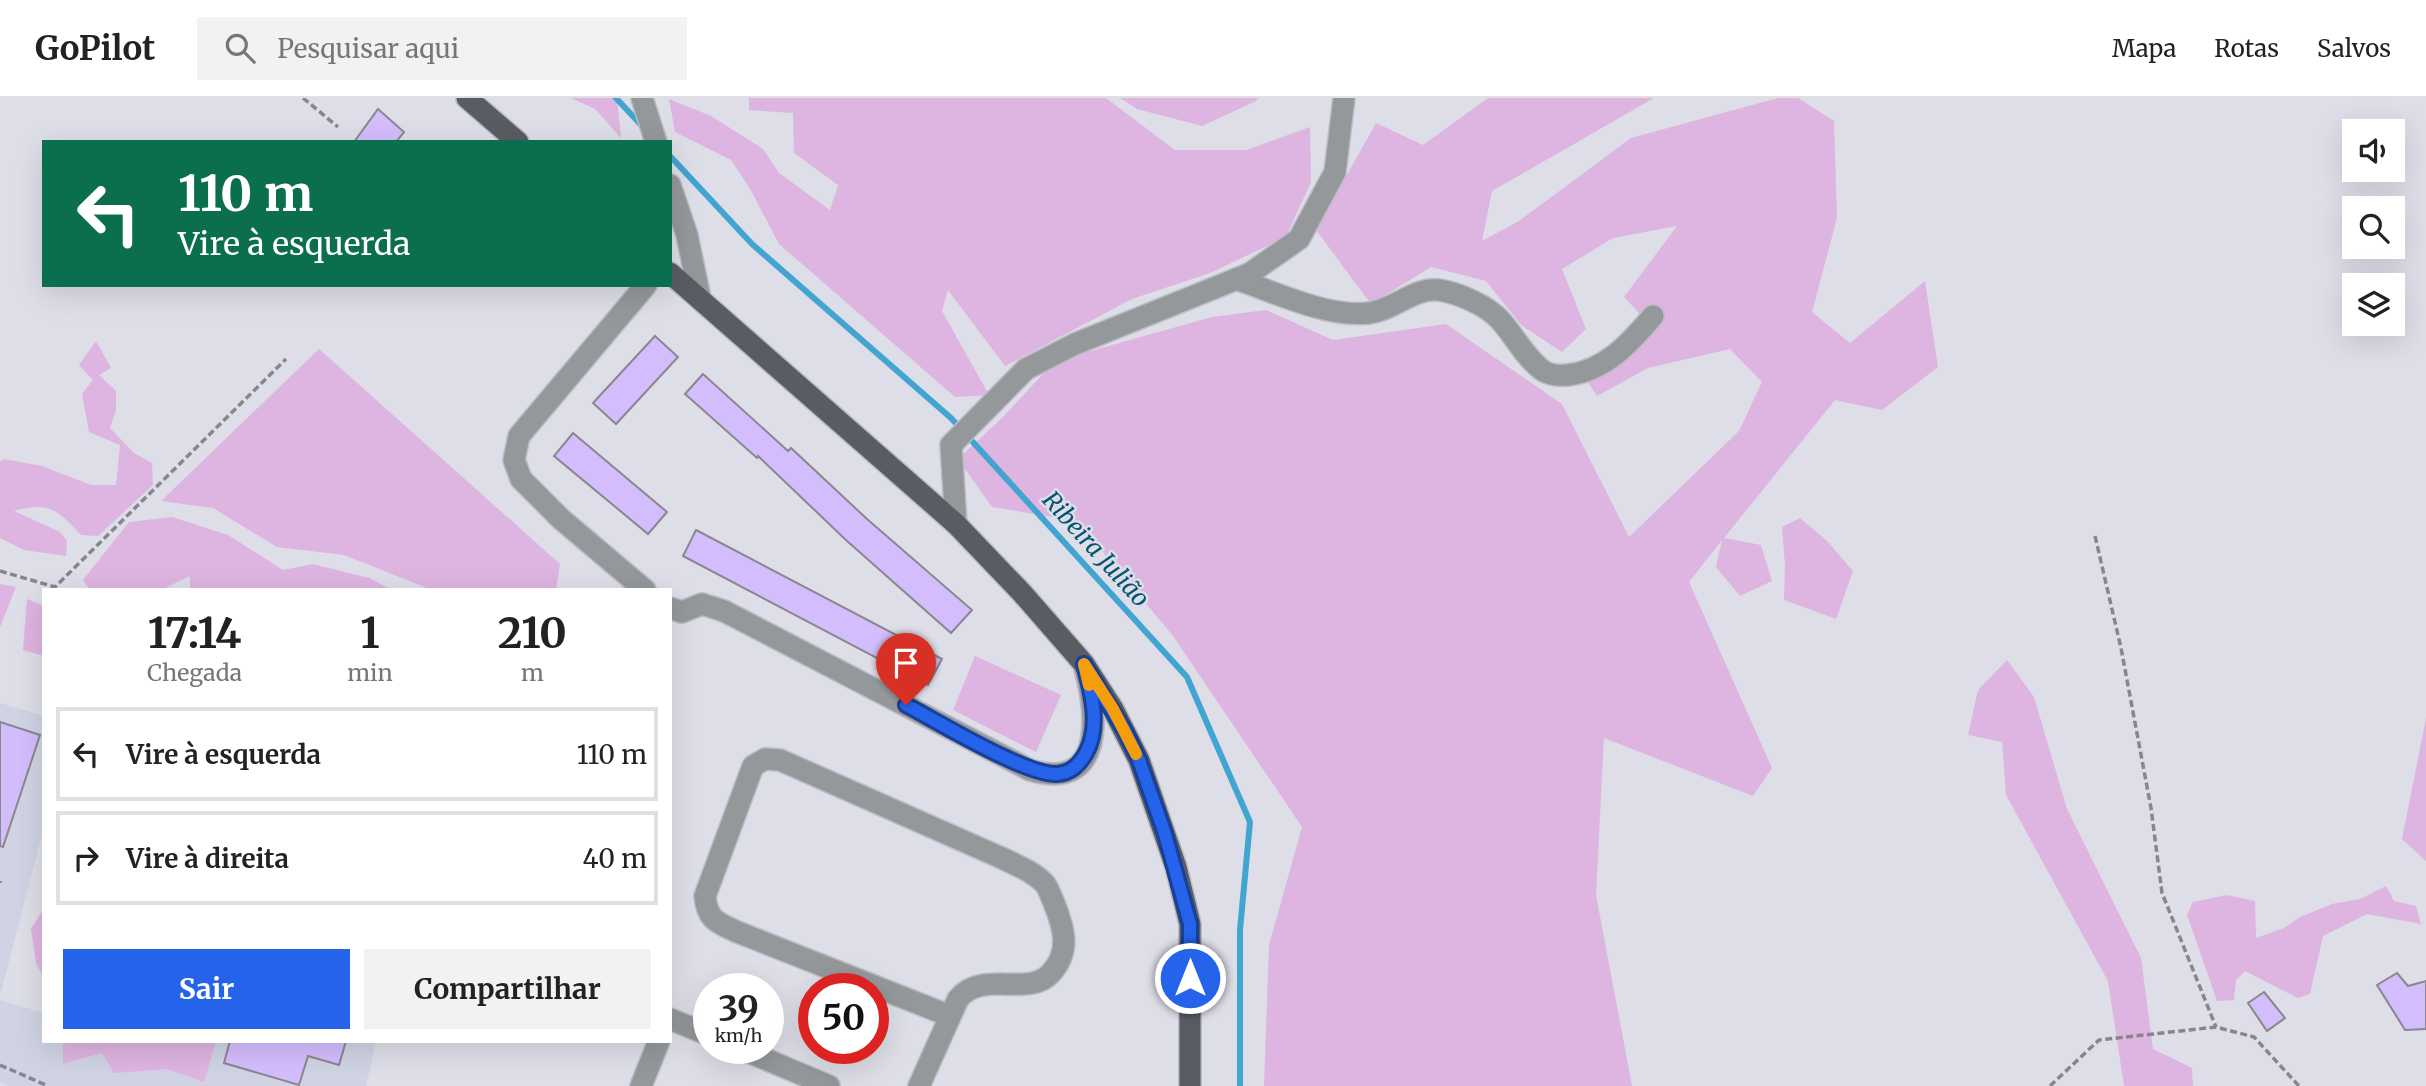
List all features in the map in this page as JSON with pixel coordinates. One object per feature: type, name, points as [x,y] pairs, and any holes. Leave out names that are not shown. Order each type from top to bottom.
[{"type":"main road","points":[[467,98],[516,140]]},
{"type":"main road","points":[[672,275],[956,524],[1022,593],[1084,664],[1113,709],[1139,760],[1168,845],[1190,924],[1190,1086]]},
{"type":"lane","points":[[642,98],[655,140]]},
{"type":"lane","points":[[956,524],[950,463],[951,445],[1026,369],[1075,344],[1248,274],[1299,239],[1335,172],[1344,98]]},
{"type":"lane","points":[[672,191],[687,235],[700,298]]},
{"type":"lane","points":[[1236,279],[1319,308],[1352,314],[1373,313],[1429,289],[1444,291],[1479,305],[1499,318],[1544,372],[1561,376],[1579,374],[1602,365],[1632,341],[1653,316]]},
{"type":"lane","points":[[643,588],[545,503],[521,479],[514,460],[519,436],[644,287]]},
{"type":"lane","points":[[672,609],[684,612],[702,604],[724,611],[1030,770],[1046,774],[1073,770],[1094,736],[1092,694],[1084,664]]},
{"type":"lane","points":[[919,1086],[958,999],[965,990],[982,984],[1033,983],[1050,976],[1063,957],[1065,940],[1046,885],[1029,872],[1004,859],[780,760],[765,759],[752,766],[705,896],[706,910],[717,923],[735,931],[950,1016]]},
{"type":"lane","points":[[672,1020],[693,1028]]},
{"type":"lane","points":[[641,1086],[658,1043]]},
{"type":"lane","points":[[777,1064],[829,1086]]},
{"type":"path","points":[[303,98],[338,127]]},
{"type":"path","points":[[0,571],[55,587],[286,359]]},
{"type":"path","points":[[2095,536],[2121,648],[2151,808],[2162,893],[2216,1027]]},
{"type":"path","points":[[2050,1086],[2099,1041],[2216,1027],[2254,1037],[2299,1086]]},
{"type":"path","points":[[0,1065],[48,1086]]},
{"type":"shaded area","points":[[571,98],[617,98],[621,138],[595,109]]},
{"type":"shaded area","points":[[749,98],[1106,98],[1175,150],[1247,150],[1310,127],[1311,182],[1286,237],[1210,273],[1132,299],[1005,366],[948,290],[942,311],[989,395],[955,397],[779,244],[749,187],[731,160],[675,132],[669,99],[711,116],[763,149],[779,173],[830,210],[838,185],[794,153],[793,113],[749,110]]},
{"type":"shaded area","points":[[1120,98],[1258,98],[1202,126],[1137,109]]},
{"type":"shaded area","points":[[1488,98],[1654,98],[1492,191],[1482,241],[1519,221],[1631,138],[1778,98],[1798,98],[1834,121],[1837,218],[1812,312],[1850,343],[1925,281],[1938,367],[1882,410],[1835,400],[1724,538],[1761,545],[1772,581],[1740,596],[1716,567],[1722,540],[1689,582],[1772,768],[1753,796],[1604,738],[1596,895],[1632,1086],[1264,1086],[1269,945],[1302,827],[1173,636],[1077,521],[992,507],[958,459],[1002,418],[1055,361],[1212,317],[1266,310],[1333,340],[1446,324],[1562,404],[1629,537],[1739,431],[1762,382],[1730,349],[1648,368],[1597,396],[1585,378],[1615,348],[1655,330],[1624,297],[1677,226],[1613,238],[1562,269],[1586,329],[1562,352],[1521,325],[1486,281],[1431,267],[1371,304],[1316,230],[1376,123],[1423,145]]},
{"type":"shaded area","points":[[96,341],[111,368],[99,375],[116,391],[116,410],[110,428],[134,453],[152,463],[153,485],[98,536],[81,535],[66,519],[52,510],[36,507],[14,511],[60,532],[67,541],[66,556],[24,550],[0,538],[0,462],[4,459],[42,466],[91,485],[116,485],[120,445],[89,432],[82,394],[93,380],[79,365]]},
{"type":"shaded area","points":[[319,349],[560,564],[556,588],[427,588],[344,555],[277,547],[213,508],[161,501]]},
{"type":"shaded area","points":[[172,517],[228,535],[283,570],[313,564],[369,578],[388,588],[190,588],[190,576],[165,588],[89,588],[83,580],[129,522]]},
{"type":"shaded area","points":[[1800,518],[1827,541],[1853,571],[1836,619],[1784,600],[1782,527]]},
{"type":"shaded area","points":[[0,584],[16,587],[0,627]]},
{"type":"shaded area","points":[[27,599],[42,605],[42,655],[23,650]]},
{"type":"shaded area","points":[[975,656],[1061,695],[1036,752],[953,710]]},
{"type":"shaded area","points":[[2007,660],[2034,697],[2067,809],[2141,958],[2153,1049],[2192,1068],[2193,1086],[2124,1086],[2108,981],[2006,795],[2002,742],[1968,735],[1978,690]]},
{"type":"shaded area","points":[[0,703],[42,715],[42,835],[0,996]]},
{"type":"shaded area","points":[[2426,718],[2426,861],[2402,839]]},
{"type":"shaded area","points":[[2386,886],[2394,901],[2416,906],[2421,924],[2367,914],[2323,936],[2310,994],[2298,998],[2245,971],[2236,980],[2234,1000],[2217,1001],[2187,915],[2193,902],[2227,895],[2255,901],[2256,938],[2284,928],[2300,917],[2332,904],[2360,899]]},
{"type":"shaded area","points":[[42,911],[42,975],[36,963],[31,929]]},
{"type":"shaded area","points":[[0,1000],[42,1012],[42,1043],[376,1043],[366,1086],[10,1086],[0,1082]]},
{"type":"shaded area","points":[[63,1043],[215,1043],[204,1082],[167,1069],[114,1073],[102,1053],[63,1064]]},
{"type":"building","points":[[378,109],[404,132],[398,140],[355,140]]},
{"type":"building","points":[[655,336],[678,357],[616,424],[593,403]]},
{"type":"building","points":[[703,374],[788,451],[791,448],[867,519],[972,610],[951,633],[847,541],[758,456],[757,458],[685,394]]},
{"type":"building","points":[[573,433],[667,512],[648,534],[554,456]]},
{"type":"building","points":[[696,530],[942,659],[928,685],[683,556]]},
{"type":"building","points":[[0,722],[40,735],[3,847],[0,846]]},
{"type":"building","points":[[2397,973],[2408,986],[2426,981],[2426,1029],[2405,1030],[2377,985]]},
{"type":"building","points":[[2264,992],[2285,1018],[2267,1031],[2248,1003]]},
{"type":"building","points":[[229,1043],[345,1043],[339,1065],[308,1056],[299,1085],[224,1063]]},
{"type":"waterway","name":"Ribeira Julião","points":[[616,98],[643,127]]},
{"type":"waterway","name":"Ribeira Julião","points":[[672,158],[752,244],[951,418],[1187,677],[1250,822],[1240,930],[1240,1086]]},
{"type":"slow traffic","points":[[1089,685],[1084,664],[1113,709],[1136,754]]},
{"type":"route","points":[[906,705],[1030,770],[1055,774],[1067,772],[1078,765],[1094,736],[1092,694],[1084,664],[1113,709],[1139,760],[1165,834],[1190,924],[1190,978]]}]
